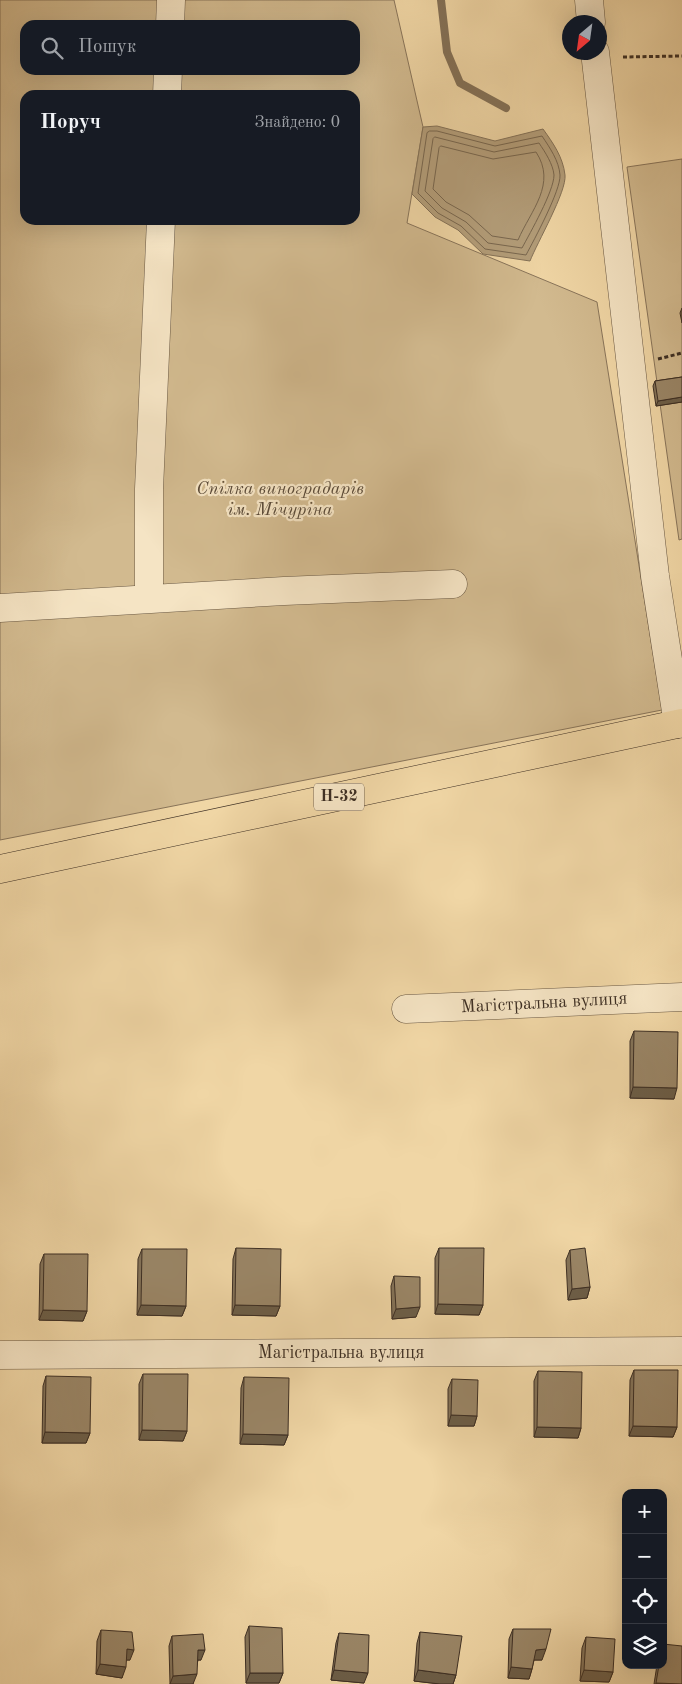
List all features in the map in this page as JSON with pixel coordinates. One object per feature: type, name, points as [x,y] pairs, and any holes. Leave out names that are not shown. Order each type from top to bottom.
[{"type":"main road","name":"Н-32","points":[[0,869],[680,724]]},
{"type":"street","points":[[170,20],[171,0]]},
{"type":"street","points":[[589,0],[590,15]]},
{"type":"street","points":[[596,60],[655,576],[680,724]]},
{"type":"street","points":[[167,90],[168,75]]},
{"type":"street","points":[[148,599],[149,489],[161,225]]},
{"type":"street","points":[[0,608],[453,584]]},
{"type":"street","name":"Магістральна вулиця","points":[[406,1009],[682,997]]},
{"type":"street","name":"Магістральна вулиця","points":[[0,1355],[682,1351]]},
{"type":"path","points":[[607,55],[682,56]]},
{"type":"green space","name":"Спілка виноградарів ім. Мічуріна","points":[[0,0],[394,0],[423,127],[407,223],[597,302],[662,710],[0,840]]},
{"type":"green space","points":[[682,159],[682,539],[679,540],[627,167]]},
{"type":"water","points":[[437,126],[495,141],[543,129],[547,134],[562,162],[565,175],[564,183],[557,204],[530,261],[483,254],[458,230],[435,217],[412,194],[423,127]]},
{"type":"building","points":[[682,377],[682,397],[658,401],[655,381]]},
{"type":"building","points":[[634,1031],[678,1032],[677,1088],[633,1087]]},
{"type":"building","points":[[236,1248],[281,1249],[280,1306],[235,1305]]},
{"type":"building","points":[[439,1248],[484,1248],[483,1305],[438,1304]]},
{"type":"building","points":[[585,1248],[590,1287],[572,1289],[570,1250]]},
{"type":"building","points":[[142,1249],[187,1249],[186,1306],[141,1305]]},
{"type":"building","points":[[44,1254],[88,1254],[87,1311],[43,1310]]},
{"type":"building","points":[[394,1276],[420,1277],[420,1307],[396,1309]]},
{"type":"building","points":[[634,1370],[678,1370],[677,1427],[633,1426]]},
{"type":"building","points":[[538,1371],[582,1372],[581,1428],[537,1427]]},
{"type":"building","points":[[143,1374],[188,1374],[187,1431],[142,1430]]},
{"type":"building","points":[[46,1376],[91,1377],[90,1433],[45,1432]]},
{"type":"building","points":[[244,1377],[289,1378],[288,1435],[243,1434]]},
{"type":"building","points":[[452,1379],[478,1380],[477,1416],[451,1415]]},
{"type":"building","points":[[249,1626],[282,1628],[283,1673],[250,1673]]},
{"type":"building","points":[[513,1629],[551,1629],[546,1649],[536,1650],[532,1669],[511,1667]]},
{"type":"building","points":[[101,1630],[132,1632],[134,1650],[127,1649],[126,1667],[100,1664]]},
{"type":"building","points":[[420,1632],[462,1636],[456,1675],[418,1670]]},
{"type":"building","points":[[339,1633],[369,1635],[368,1673],[334,1670]]},
{"type":"building","points":[[203,1634],[205,1650],[198,1650],[197,1674],[173,1676],[172,1636]]},
{"type":"building","points":[[586,1637],[615,1639],[613,1672],[584,1670]]},
{"type":"building","points":[[667,1644],[682,1646],[682,1684],[656,1683],[658,1669],[667,1669]]},
{"type":"waterway","points":[[441,0],[447,52],[460,83],[506,108]]}]
